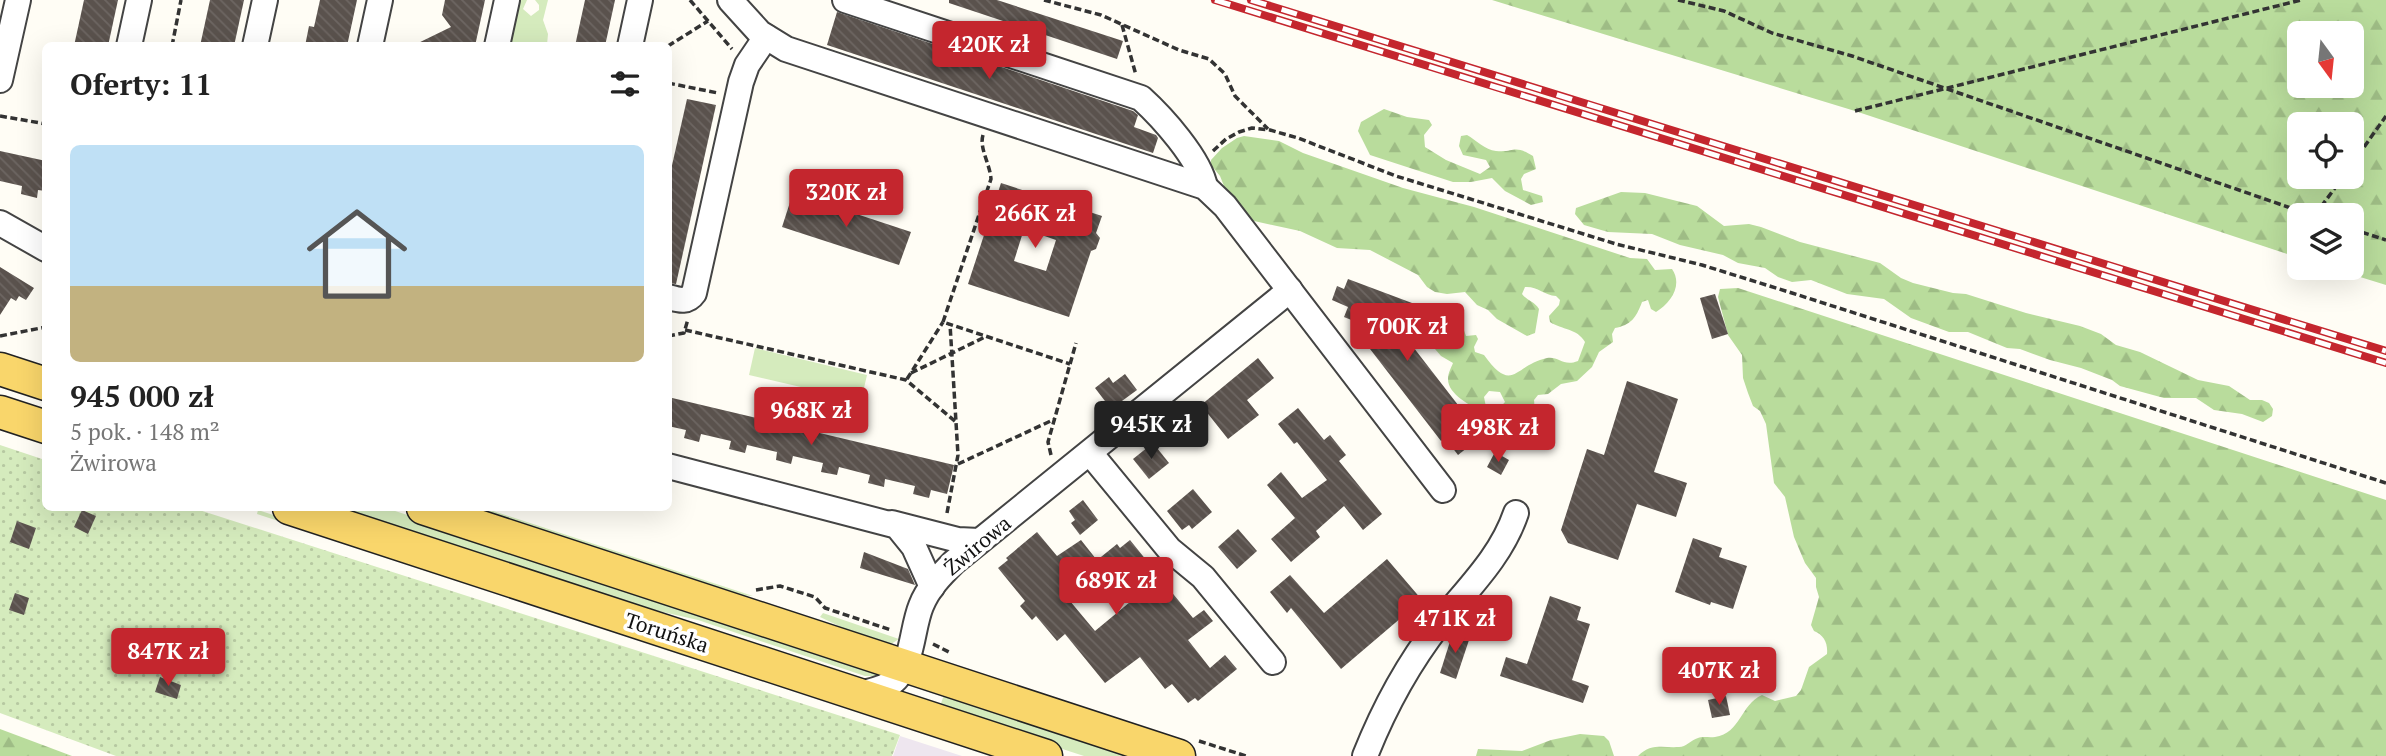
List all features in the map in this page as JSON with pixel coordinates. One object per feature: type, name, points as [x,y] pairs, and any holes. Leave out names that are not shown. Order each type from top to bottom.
[{"type":"main road","points":[[0,369],[42,383]]},
{"type":"main road","points":[[0,412],[42,426]]},
{"type":"main road","name":"Toruńska","points":[[298,511],[1046,756]]},
{"type":"main road","name":"Toruńska","points":[[432,511],[1180,756]]},
{"type":"street","points":[[0,79],[18,0]]},
{"type":"street","points":[[133,42],[139,0]]},
{"type":"street","points":[[256,42],[265,0]]},
{"type":"street","points":[[371,42],[380,0]]},
{"type":"street","points":[[497,42],[507,0]]},
{"type":"street","points":[[630,42],[640,0]]},
{"type":"street","points":[[730,0],[766,37],[786,49],[989,116],[1201,175]]},
{"type":"street","points":[[845,0],[1141,98],[1151,106],[1443,490]]},
{"type":"street","points":[[672,298],[682,300],[691,298],[694,293],[737,97],[747,65],[766,37]]},
{"type":"street","points":[[0,223],[42,246]]},
{"type":"street","name":"Żwirowa","points":[[904,666],[920,607],[932,587],[954,562],[1290,290]]},
{"type":"street","points":[[1090,453],[1169,549],[1203,577],[1273,662]]},
{"type":"street","points":[[672,467],[958,540],[979,541]]},
{"type":"street","points":[[1365,756],[1410,663],[1491,562],[1510,530],[1516,513]]},
{"type":"street","points":[[888,522],[897,526],[914,547],[932,587]]},
{"type":"street","points":[[856,695],[884,687],[896,679],[904,666]]},
{"type":"path","points":[[173,42],[181,0]]},
{"type":"path","points":[[690,0],[747,65]]},
{"type":"path","points":[[1044,0],[1101,15],[1179,50],[1209,59],[1225,75],[1236,96],[1270,130]]},
{"type":"path","points":[[1678,0],[1724,11],[1772,33],[1852,56],[2287,206]]},
{"type":"path","points":[[1855,111],[2301,0]]},
{"type":"path","points":[[672,44],[708,21]]},
{"type":"path","points":[[1122,25],[1141,98]]},
{"type":"path","points":[[672,84],[737,97]]},
{"type":"path","points":[[0,116],[42,123]]},
{"type":"path","points":[[906,380],[943,321],[990,179],[990,167],[981,142],[989,116]]},
{"type":"path","points":[[2364,147],[2386,116]]},
{"type":"path","points":[[1201,175],[1226,139],[1252,128],[1270,130],[1396,176],[1616,244],[1702,265],[2386,483]]},
{"type":"path","points":[[2322,203],[2334,189]]},
{"type":"path","points":[[2364,233],[2386,240]]},
{"type":"path","points":[[943,321],[1070,364]]},
{"type":"path","points":[[947,513],[957,464],[950,324]]},
{"type":"path","points":[[0,336],[42,328]]},
{"type":"path","points":[[685,330],[906,380],[956,422]]},
{"type":"path","points":[[911,373],[987,336]]},
{"type":"path","points":[[1061,476],[1049,452],[1048,442],[1076,343]]},
{"type":"path","points":[[957,464],[1055,419]]},
{"type":"path","points":[[758,591],[780,586],[814,597],[825,608],[893,631]]},
{"type":"shaded area","points":[[900,736],[962,756],[893,756]]},
{"type":"green space","points":[[518,0],[527,0],[523,9],[531,16],[539,10],[535,0],[548,0],[543,20],[548,34],[547,42],[509,42]]},
{"type":"green space","points":[[1492,0],[2386,0],[2386,285],[2364,278],[2364,203],[2287,203],[2287,254],[1855,111]]},
{"type":"green space","points":[[1384,109],[1407,117],[1429,120],[1432,125],[1424,135],[1425,147],[1446,160],[1480,174],[1490,167],[1486,160],[1463,155],[1459,146],[1461,136],[1467,135],[1492,150],[1518,150],[1533,156],[1536,169],[1524,174],[1521,179],[1523,190],[1542,196],[1543,202],[1531,205],[1505,191],[1492,178],[1453,182],[1370,155],[1358,131],[1361,122]]},
{"type":"green space","points":[[1244,136],[1279,141],[1303,153],[1403,188],[1474,207],[1630,258],[1647,259],[1655,270],[1672,269],[1676,281],[1674,293],[1656,312],[1651,309],[1648,300],[1642,302],[1632,320],[1615,328],[1612,334],[1613,342],[1599,352],[1592,367],[1577,381],[1561,384],[1548,394],[1538,395],[1532,411],[1518,422],[1509,437],[1503,437],[1495,413],[1505,402],[1500,392],[1489,391],[1484,397],[1487,412],[1483,413],[1461,399],[1449,385],[1448,375],[1453,363],[1441,356],[1423,335],[1424,329],[1429,324],[1442,325],[1455,320],[1461,322],[1466,336],[1476,335],[1478,339],[1475,352],[1484,355],[1501,373],[1508,375],[1547,358],[1573,363],[1578,361],[1585,342],[1574,332],[1550,322],[1549,316],[1560,300],[1556,296],[1525,287],[1522,294],[1539,309],[1535,333],[1527,336],[1477,305],[1465,292],[1435,292],[1427,287],[1418,275],[1370,250],[1337,248],[1300,231],[1254,221],[1226,191],[1220,176],[1211,165],[1211,160],[1222,148]]},
{"type":"green space","points":[[1621,192],[1645,193],[1697,206],[1724,226],[1749,224],[1761,227],[1800,242],[1880,263],[1913,283],[1966,294],[2080,326],[2101,334],[2116,345],[2140,352],[2198,380],[2229,386],[2250,400],[2269,403],[2273,409],[2272,416],[2263,422],[2242,414],[2214,410],[2196,398],[2164,398],[2120,386],[2081,368],[2020,349],[2007,348],[1968,332],[1949,332],[1911,318],[1884,299],[1847,294],[1811,280],[1792,282],[1765,268],[1738,263],[1723,255],[1680,245],[1652,234],[1608,232],[1584,225],[1575,214],[1576,208]]},
{"type":"green space","points":[[1738,288],[2386,500],[2386,756],[1638,756],[1652,748],[1682,747],[1700,737],[1724,734],[1735,725],[1749,705],[1762,695],[1775,701],[1796,696],[1801,690],[1809,667],[1827,654],[1825,640],[1811,625],[1819,597],[1816,578],[1805,563],[1794,537],[1785,497],[1774,483],[1766,424],[1760,411],[1753,406],[1748,393],[1743,378],[1742,355],[1728,335],[1718,297],[1720,289]]},
{"type":"green space","points":[[755,348],[867,375],[861,401],[749,375]]},
{"type":"green space","points":[[0,445],[42,459],[42,511],[202,511],[900,735],[892,756],[116,756],[0,713]]},
{"type":"green space","points":[[261,511],[896,720],[898,725],[257,514]]},
{"type":"green space","points":[[334,511],[395,511],[878,669],[883,676],[865,676],[698,620],[601,598]]},
{"type":"green space","points":[[469,511],[493,511],[753,596],[727,594]]},
{"type":"green space","points":[[823,613],[899,639],[888,646],[877,644],[820,617]]},
{"type":"green space","points":[[945,692],[1140,756],[1084,756],[939,709]]},
{"type":"green space","points":[[0,729],[72,756],[0,756]]},
{"type":"green space","points":[[1580,734],[1604,736],[1609,741],[1614,756],[1476,756],[1478,749],[1522,751],[1551,740]]},
{"type":"building","points":[[84,0],[118,0],[109,42],[75,42]]},
{"type":"building","points":[[210,0],[244,0],[235,42],[201,42]]},
{"type":"building","points":[[320,0],[357,0],[348,42],[306,42],[309,26],[314,27]]},
{"type":"building","points":[[445,0],[485,0],[476,42],[420,42],[451,27],[442,15]]},
{"type":"building","points":[[585,0],[615,0],[606,42],[576,42]]},
{"type":"building","points":[[949,0],[997,0],[1123,41],[1117,59],[949,3]]},
{"type":"building","points":[[837,12],[1133,111],[1138,115],[1134,127],[1158,138],[1153,153],[827,45]]},
{"type":"building","points":[[687,99],[716,105],[676,284],[672,284],[672,165]]},
{"type":"building","points":[[0,151],[42,160],[42,190],[38,190],[37,198],[21,194],[22,186],[0,181]]},
{"type":"building","points":[[1001,183],[1102,216],[1096,233],[1100,238],[1096,249],[1091,251],[1069,317],[968,284]],"holes":[[[1024,229],[1056,240],[1046,271],[1014,261]]]},
{"type":"building","points":[[793,193],[911,232],[899,265],[782,227]]},
{"type":"building","points":[[0,267],[34,288],[26,300],[19,296],[16,301],[11,298],[0,315]]},
{"type":"building","points":[[1348,279],[1412,303],[1400,330],[1482,436],[1458,455],[1445,438],[1441,441],[1370,349],[1388,335],[1344,317],[1348,307],[1332,300],[1337,286],[1344,289]]},
{"type":"building","points":[[1715,294],[1728,334],[1712,339],[1700,298]]},
{"type":"building","points":[[1258,358],[1274,378],[1247,400],[1259,415],[1228,439],[1201,405]]},
{"type":"building","points":[[1125,374],[1137,390],[1111,409],[1095,388],[1109,377],[1113,383]]},
{"type":"building","points":[[1627,381],[1678,399],[1654,472],[1687,483],[1676,517],[1637,504],[1618,560],[1568,543],[1561,530],[1587,449],[1604,455]]},
{"type":"building","points":[[672,398],[954,465],[947,494],[931,490],[929,498],[913,494],[915,486],[885,479],[884,487],[868,483],[870,475],[839,467],[837,475],[821,472],[823,463],[793,456],[791,464],[776,460],[777,452],[747,445],[745,453],[729,449],[731,441],[701,434],[699,442],[684,438],[686,430],[672,427]]},
{"type":"building","points":[[1298,408],[1324,440],[1330,435],[1346,455],[1339,461],[1382,514],[1363,530],[1344,506],[1316,531],[1320,537],[1291,562],[1271,539],[1295,518],[1267,485],[1281,472],[1302,498],[1327,480],[1297,442],[1294,444],[1278,424]]},
{"type":"building","points":[[1153,443],[1169,463],[1149,479],[1133,459]]},
{"type":"building","points":[[1495,452],[1509,460],[1501,475],[1487,467]]},
{"type":"building","points":[[1193,489],[1212,512],[1192,529],[1189,525],[1182,530],[1167,511]]},
{"type":"building","points":[[1083,500],[1098,520],[1080,535],[1071,523],[1075,520],[1069,511]]},
{"type":"building","points":[[82,511],[96,516],[88,534],[74,527]]},
{"type":"building","points":[[17,521],[36,528],[29,549],[10,542]]},
{"type":"building","points":[[1238,529],[1257,551],[1237,569],[1218,547]]},
{"type":"building","points":[[1037,532],[1057,556],[1081,540],[1096,559],[1060,589],[1095,631],[1130,602],[1096,561],[1117,544],[1120,548],[1130,540],[1147,561],[1135,570],[1160,596],[1169,589],[1193,618],[1204,610],[1213,621],[1188,640],[1210,668],[1225,655],[1237,669],[1198,701],[1195,698],[1188,703],[1172,684],[1165,689],[1140,657],[1105,683],[1065,634],[1057,641],[1036,616],[1032,620],[1020,606],[1025,601],[998,568]]},
{"type":"building","points":[[1693,538],[1722,548],[1719,557],[1747,566],[1733,609],[1711,602],[1710,605],[1675,592]]},
{"type":"building","points":[[864,552],[908,569],[915,585],[860,568]]},
{"type":"building","points":[[1387,559],[1422,600],[1341,669],[1291,608],[1287,613],[1270,592],[1290,575],[1324,613]]},
{"type":"building","points":[[15,593],[29,598],[24,615],[9,610]]},
{"type":"building","points":[[1550,596],[1581,607],[1577,620],[1590,624],[1572,680],[1589,686],[1583,703],[1500,676],[1506,657],[1527,664]]},
{"type":"building","points":[[1453,632],[1470,637],[1456,679],[1440,673]]},
{"type":"building","points":[[160,677],[181,685],[177,699],[155,692]]},
{"type":"building","points":[[1726,696],[1730,715],[1712,718],[1708,700]]},
{"type":"railway","points":[[1215,0],[2386,363]]},
{"type":"railway","points":[[1251,0],[2386,351]]}]
